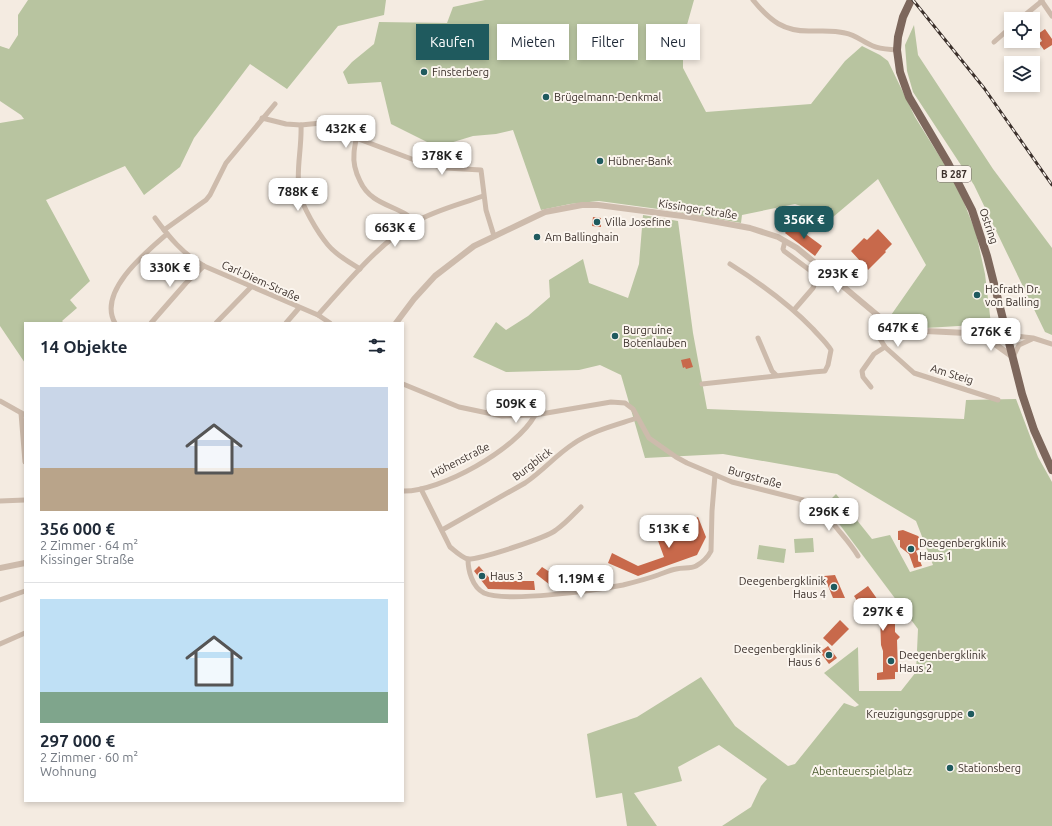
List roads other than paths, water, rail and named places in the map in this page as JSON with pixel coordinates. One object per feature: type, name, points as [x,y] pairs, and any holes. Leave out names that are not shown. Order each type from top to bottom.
[{"type":"main road","name":"Ostring","points":[[911,0],[903,17],[897,50],[900,72],[909,98],[948,163],[972,210],[987,256],[1007,335],[1034,430],[1052,470]]},
{"type":"street","points":[[752,0],[767,15],[783,27],[810,31],[832,30],[845,32],[856,36],[872,46],[883,49],[897,50]]},
{"type":"street","points":[[1028,12],[1041,0],[1052,16]]},
{"type":"street","points":[[994,42],[1004,33]]},
{"type":"street","points":[[115,322],[110,312],[112,300],[122,280],[165,232],[206,200],[226,163],[262,118],[276,104]]},
{"type":"street","points":[[262,118],[286,124],[301,125],[351,120],[356,124],[357,129],[353,155],[356,173],[360,183],[379,201],[410,217],[415,223]]},
{"type":"street","points":[[301,125],[302,137],[298,179],[301,198],[307,212],[328,245],[347,262],[360,269]]},
{"type":"street","points":[[356,138],[418,161],[446,168],[481,170],[483,196],[494,236]]},
{"type":"street","points":[[318,315],[360,269],[390,241],[415,223],[483,196]]},
{"type":"street","name":"Kissinger Straße","points":[[397,322],[414,299],[441,271],[474,246],[545,212],[582,205],[598,205],[690,217],[750,228],[785,241],[814,262],[887,322],[910,329],[1007,335]]},
{"type":"street","name":"Carl-Diem-Straße","points":[[155,218],[165,232],[184,252],[204,266],[318,315],[328,322]]},
{"type":"street","points":[[785,241],[783,248],[784,251],[815,274],[817,278],[813,288],[794,310]]},
{"type":"street","points":[[702,384],[825,370],[828,365],[831,350],[794,310],[762,285],[730,264]]},
{"type":"street","points":[[152,322],[186,283],[204,266]]},
{"type":"street","points":[[217,322],[251,287]]},
{"type":"street","points":[[287,322],[299,308]]},
{"type":"street","name":"Am Steig","points":[[882,319],[875,326],[876,332],[885,347],[914,373],[998,400]]},
{"type":"street","points":[[980,333],[1013,357],[1019,345],[1033,338]]},
{"type":"street","points":[[1007,335],[1033,338],[1052,344]]},
{"type":"street","points":[[758,338],[772,371],[776,375]]},
{"type":"street","points":[[872,387],[863,377],[862,372],[874,354],[885,347]]},
{"type":"street","name":"Burgstraße","points":[[404,384],[440,400],[478,412],[502,416],[535,416],[620,402],[628,405],[633,410],[649,438],[687,463],[732,482],[815,503],[820,506],[847,539],[858,556]]},
{"type":"street","points":[[0,401],[23,414],[24,438]]},
{"type":"street","name":"Höhenstraße","points":[[404,491],[421,489],[451,478],[487,460],[528,427],[535,416]]},
{"type":"street","name":"Burgblick","points":[[442,530],[526,483],[538,475],[573,444],[602,430],[637,418]]},
{"type":"street","name":"Burgstraße","points":[[468,559],[468,564],[476,586],[483,592],[492,595],[509,596],[559,593],[622,585],[657,576],[676,569],[696,566],[709,556],[711,551],[715,475]]},
{"type":"street","points":[[421,489],[450,547],[468,559],[521,545],[555,532],[581,507]]},
{"type":"street","points":[[0,501],[24,500]]},
{"type":"street","points":[[0,568],[24,563]]},
{"type":"street","points":[[0,600],[24,591]]},
{"type":"street","points":[[0,644],[24,633]]},
{"type":"railway","points":[[913,0],[984,88],[1052,185]]},
{"type":"place","name":"Finsterberg","points":[[424,72]]},
{"type":"place","name":"Brügelmann-Denkmal","points":[[546,97]]},
{"type":"place","name":"Hübner-Bank","points":[[600,161]]},
{"type":"place","name":"Villa Josefine","points":[[597,222]]},
{"type":"place","name":"Am Ballinghain","points":[[537,237]]},
{"type":"place","name":"Hofrath Dr. von Balling","points":[[977,295]]},
{"type":"place","name":"Burgruine Botenlauben","points":[[615,336]]},
{"type":"place","name":"Deegenbergklinik Haus 1","points":[[911,549]]},
{"type":"place","name":"Haus 3","points":[[482,576]]},
{"type":"place","name":"Deegenbergklinik Haus 4","points":[[834,587]]},
{"type":"place","name":"Deegenbergklinik Haus 6","points":[[829,655]]},
{"type":"place","name":"Deegenbergklinik Haus 2","points":[[891,661]]},
{"type":"place","name":"Kreuzigungsgruppe","points":[[971,714]]},
{"type":"place","name":"Stationsberg","points":[[950,768]]},
{"type":"park label","name":"Abenteuerspielplatz","points":[[862,771]]}]
